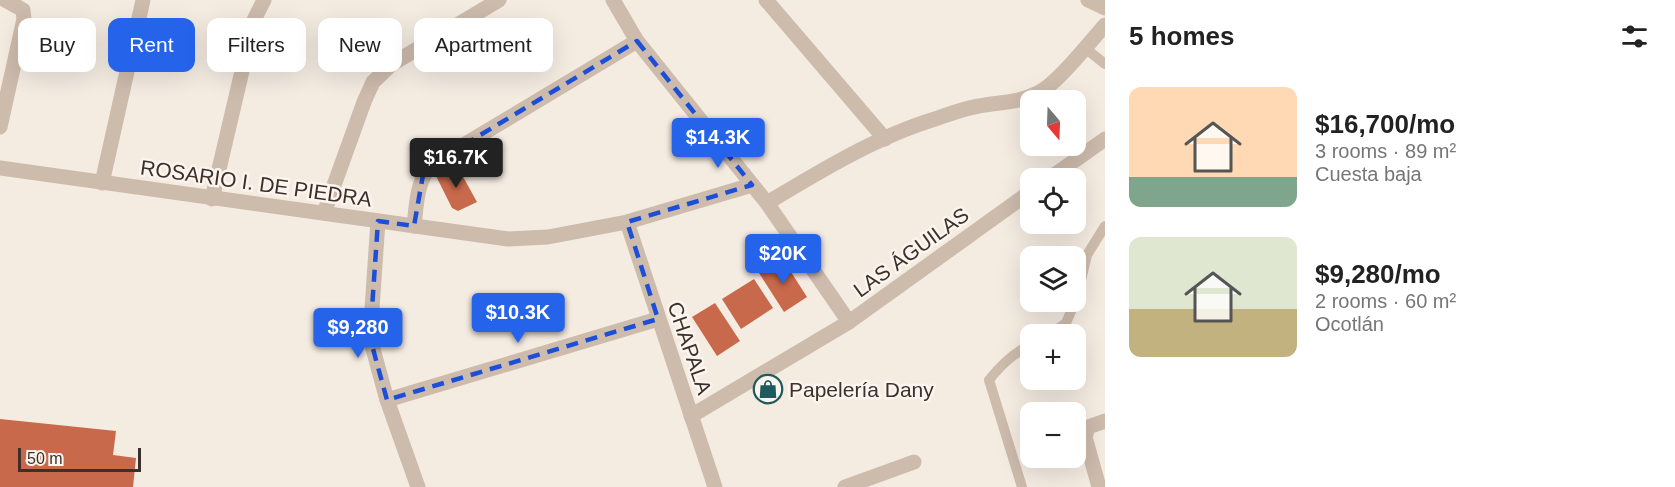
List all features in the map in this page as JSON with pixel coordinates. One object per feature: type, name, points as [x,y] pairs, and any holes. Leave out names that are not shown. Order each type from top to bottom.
[{"type":"street","points":[[0,127],[24,19],[23,10],[5,0]]},
{"type":"street","points":[[102,183],[143,0]]},
{"type":"street","points":[[212,199],[254,20],[264,0]]},
{"type":"street","points":[[324,213],[373,82],[392,64],[499,0]]},
{"type":"street","points":[[613,0],[637,40],[767,203],[849,322]]},
{"type":"street","points":[[766,0],[885,139]]},
{"type":"street","points":[[1088,0],[1105,8]]},
{"type":"street","points":[[767,203],[816,174],[885,139],[944,116],[978,106],[1020,100],[1039,93],[1105,25]]},
{"type":"street","points":[[414,226],[419,186],[423,175],[432,164],[637,40]]},
{"type":"street","points":[[1064,168],[1105,139]]},
{"type":"street","name":"ROSARIO I. DE PIEDRA","points":[[0,168],[508,239],[548,237],[627,222],[752,185]]},
{"type":"street","name":"LAS ÁGUILAS","points":[[691,416],[849,322],[1020,199]]},
{"type":"street","points":[[378,221],[370,326],[373,352],[387,400],[418,487]]},
{"type":"street","name":"CHAPALA","points":[[627,222],[715,487]]},
{"type":"street","points":[[387,400],[658,319]]},
{"type":"street","points":[[1099,487],[1085,437],[1088,427],[1105,421]]},
{"type":"street","points":[[845,487],[914,462]]},
{"type":"lane","points":[[1085,48],[1105,64]]},
{"type":"lane","points":[[1086,259],[1105,226]]},
{"type":"lane","points":[[1020,350],[1001,365],[989,381],[1022,487]]},
{"type":"highlighted area","points":[[637,41],[752,185],[627,222],[658,319],[387,400],[370,338],[378,221],[414,226],[423,175],[432,164]]},
{"type":"building","points":[[456,164],[477,202],[458,211],[452,208],[436,176]]},
{"type":"building","points":[[782,258],[807,297],[784,312],[759,273]]},
{"type":"building","points":[[754,279],[773,308],[741,329],[722,299]]},
{"type":"building","points":[[715,303],[740,341],[717,356],[692,317]]},
{"type":"building","points":[[0,419],[116,431],[113,455],[136,458],[133,487],[0,487]]},
{"type":"place","name":"Papelería Dany","points":[[768,389]]}]
